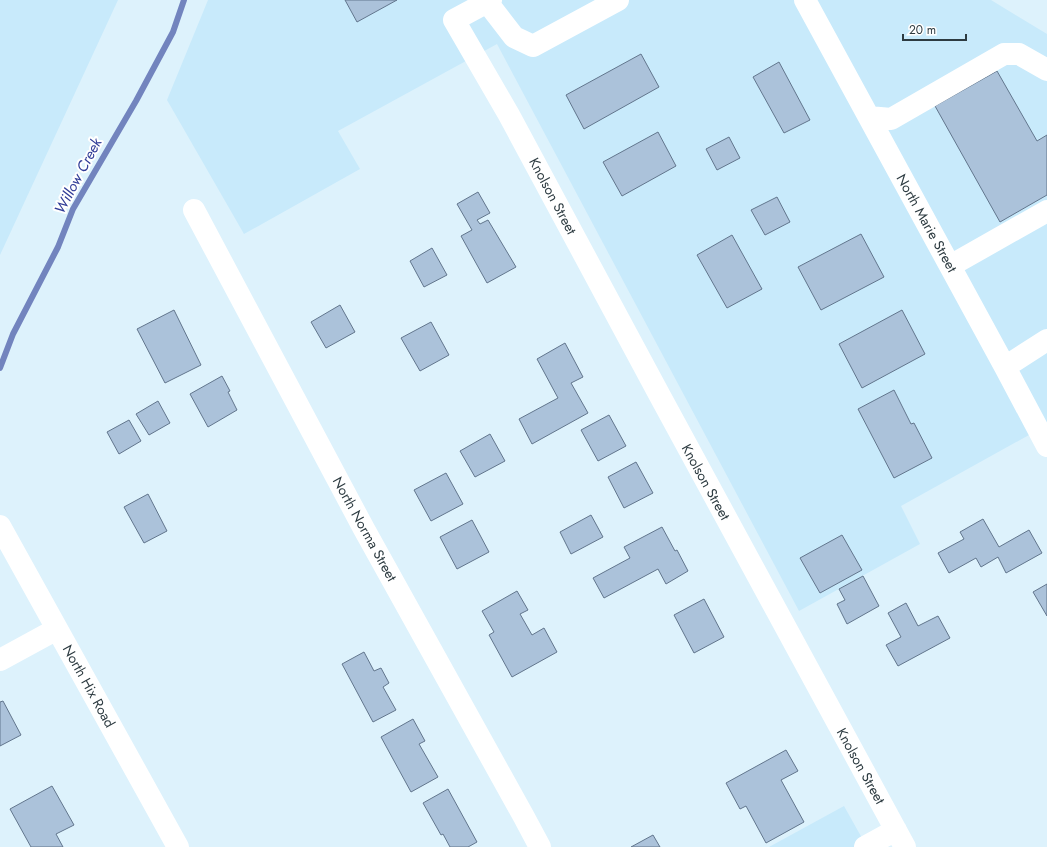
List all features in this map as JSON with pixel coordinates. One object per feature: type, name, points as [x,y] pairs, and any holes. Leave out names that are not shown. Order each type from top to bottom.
[{"type":"street","points":[[489,1],[514,37],[533,46],[618,0]]},
{"type":"street","name":"North Marie Street","points":[[805,0],[1005,366],[1047,446]]},
{"type":"street","name":"Knolson Street","points":[[489,1],[454,20],[509,115],[901,838]]},
{"type":"street","points":[[869,117],[890,119],[1004,54],[1019,54],[1047,70]]},
{"type":"street","name":"North Norma Street","points":[[194,210],[364,529],[540,847]]},
{"type":"street","points":[[950,266],[1047,211]]},
{"type":"street","points":[[1005,366],[1047,340]]},
{"type":"street","name":"North Hix Road","points":[[0,526],[178,847]]},
{"type":"street","points":[[0,660],[57,629]]},
{"type":"street","points":[[865,847],[901,838]]},
{"type":"shaded area","points":[[0,0],[118,0],[0,255]]},
{"type":"shaded area","points":[[208,0],[991,0],[1047,34],[1047,425],[901,506],[920,544],[799,611],[497,44],[338,131],[360,169],[244,234],[167,100]]},
{"type":"shaded area","points":[[844,806],[867,847],[769,847]]},
{"type":"building","points":[[345,0],[397,0],[357,22]]},
{"type":"building","points":[[641,54],[659,87],[584,129],[566,95]]},
{"type":"building","points":[[779,62],[810,120],[784,133],[753,77]]},
{"type":"building","points":[[997,71],[1037,141],[1047,135],[1047,195],[1000,222],[935,106]]},
{"type":"building","points":[[658,132],[676,166],[622,196],[603,162]]},
{"type":"building","points":[[729,137],[740,158],[717,170],[706,149]]},
{"type":"building","points":[[478,192],[490,213],[477,220],[480,224],[488,220],[516,267],[487,283],[461,236],[472,230],[457,204]]},
{"type":"building","points":[[777,197],[790,222],[765,235],[751,210]]},
{"type":"building","points":[[861,234],[884,277],[821,310],[798,267]]},
{"type":"building","points":[[732,235],[762,289],[727,308],[697,255]]},
{"type":"building","points":[[432,248],[447,275],[424,287],[410,261]]},
{"type":"building","points":[[340,305],[355,332],[326,348],[311,322]]},
{"type":"building","points":[[174,310],[201,365],[165,383],[137,329]]},
{"type":"building","points":[[902,310],[925,354],[862,388],[839,344]]},
{"type":"building","points":[[431,322],[449,355],[420,371],[401,338]]},
{"type":"building","points":[[565,343],[583,377],[571,383],[588,413],[532,444],[519,419],[558,398],[537,359]]},
{"type":"building","points":[[222,376],[230,391],[228,392],[237,410],[208,427],[190,394]]},
{"type":"building","points":[[894,390],[911,424],[914,423],[932,458],[894,478],[858,409]]},
{"type":"building","points":[[158,401],[170,423],[149,435],[136,414]]},
{"type":"building","points":[[609,415],[626,446],[598,461],[581,430]]},
{"type":"building","points":[[129,420],[141,441],[119,454],[107,432]]},
{"type":"building","points":[[490,434],[505,461],[475,477],[460,451]]},
{"type":"building","points":[[636,462],[653,493],[624,508],[608,477]]},
{"type":"building","points":[[446,473],[463,504],[431,521],[414,490]]},
{"type":"building","points":[[148,494],[167,531],[144,543],[124,507]]},
{"type":"building","points":[[591,515],[603,537],[571,554],[560,532]]},
{"type":"building","points":[[983,519],[999,547],[1029,530],[1042,553],[1006,573],[998,557],[981,567],[976,558],[949,573],[938,553],[964,539],[960,532]]},
{"type":"building","points":[[472,520],[489,552],[457,569],[440,537]]},
{"type":"building","points":[[662,527],[675,551],[677,550],[688,571],[666,584],[658,569],[604,598],[593,578],[630,558],[624,547]]},
{"type":"building","points":[[842,535],[862,570],[820,593],[800,558]]},
{"type":"building","points":[[863,576],[879,606],[847,624],[837,604],[845,600],[839,589]]},
{"type":"building","points":[[1047,584],[1047,616],[1033,592]]},
{"type":"building","points":[[517,591],[528,610],[520,614],[532,635],[544,628],[557,652],[512,677],[489,635],[494,632],[482,611]]},
{"type":"building","points":[[704,599],[724,637],[694,653],[674,615]]},
{"type":"building","points":[[906,603],[918,626],[938,616],[950,638],[898,666],[886,645],[901,637],[888,613]]},
{"type":"building","points":[[364,652],[374,671],[381,668],[389,683],[383,687],[396,710],[373,722],[342,664]]},
{"type":"building","points":[[3,701],[21,735],[0,746],[0,702]]},
{"type":"building","points":[[413,719],[425,741],[419,744],[438,777],[411,792],[381,737]]},
{"type":"building","points":[[786,750],[798,771],[781,780],[804,822],[766,843],[746,806],[740,809],[726,783]]},
{"type":"building","points":[[52,786],[74,825],[56,834],[63,847],[31,847],[10,809]]},
{"type":"building","points":[[448,789],[477,842],[468,847],[450,847],[443,834],[441,835],[423,803]]},
{"type":"building","points":[[653,835],[660,847],[631,847]]},
{"type":"waterway","name":"Willow Creek","points":[[0,368],[13,334],[58,247],[73,209],[136,101],[173,32],[184,0]]}]
